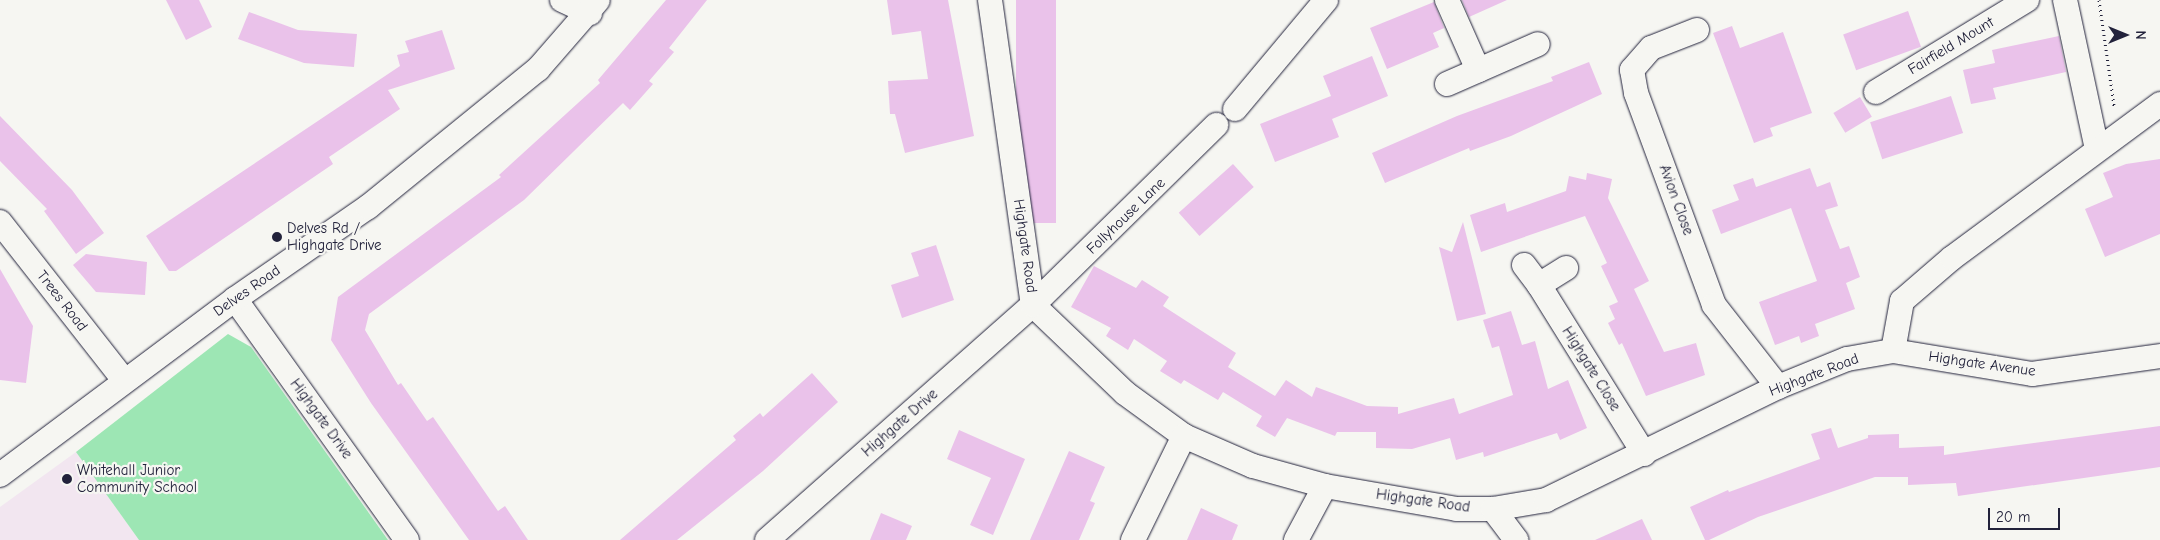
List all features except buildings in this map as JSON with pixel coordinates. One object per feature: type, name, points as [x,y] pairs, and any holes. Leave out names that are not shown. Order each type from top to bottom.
[{"type":"street","points":[[562,0],[594,6]]},
{"type":"street","name":"Highgate Road","points":[[990,0],[1033,305],[1125,393],[1184,436],[1253,466],[1325,486],[1457,509],[1493,509],[1546,500],[1644,454],[1778,387],[1847,359],[1893,351]]},
{"type":"street","points":[[1235,109],[1326,0]]},
{"type":"street","points":[[1447,0],[1478,70]]},
{"type":"street","name":"Fairfield Mount","points":[[1876,92],[2027,0]]},
{"type":"street","points":[[2065,0],[2097,149]]},
{"type":"street","name":"Delves Road","points":[[0,475],[124,380],[235,299],[368,207],[538,68],[594,6]]},
{"type":"street","name":"Avion Close","points":[[1697,30],[1651,48],[1632,70],[1636,93],[1714,305],[1778,387]]},
{"type":"street","points":[[1447,84],[1538,44]]},
{"type":"street","points":[[1893,351],[1902,301],[1952,258],[2160,104]]},
{"type":"street","name":"Follyhouse Lane","points":[[1033,305],[1216,125]]},
{"type":"street","name":"Trees Road","points":[[0,222],[124,380]]},
{"type":"street","name":"Highgate Close","points":[[1524,265],[1539,285],[1644,454]]},
{"type":"street","points":[[1539,285],[1566,268]]},
{"type":"street","name":"Highgate Drive","points":[[235,299],[407,540]]},
{"type":"street","name":"Highgate Drive","points":[[767,540],[1033,305]]},
{"type":"street","name":"Highgate Avenue","points":[[1893,351],[2032,374],[2160,356]]},
{"type":"street","points":[[1133,540],[1184,436]]},
{"type":"street","points":[[1296,540],[1325,486]]},
{"type":"street","points":[[1493,509],[1516,540]]},
{"type":"path","points":[[2098,0],[2112,80],[2116,136]]},
{"type":"shaded area","name":"Whitehall Junior Community School","points":[[76,452],[139,540],[0,540],[0,507]]},
{"type":"green space","points":[[228,334],[251,347],[388,540],[139,540],[76,452]]},
{"type":"place","name":"Delves Rd / Highgate Drive","points":[[277,237]]},
{"type":"place","name":"Whitehall Junior Community School","points":[[67,479]]}]
